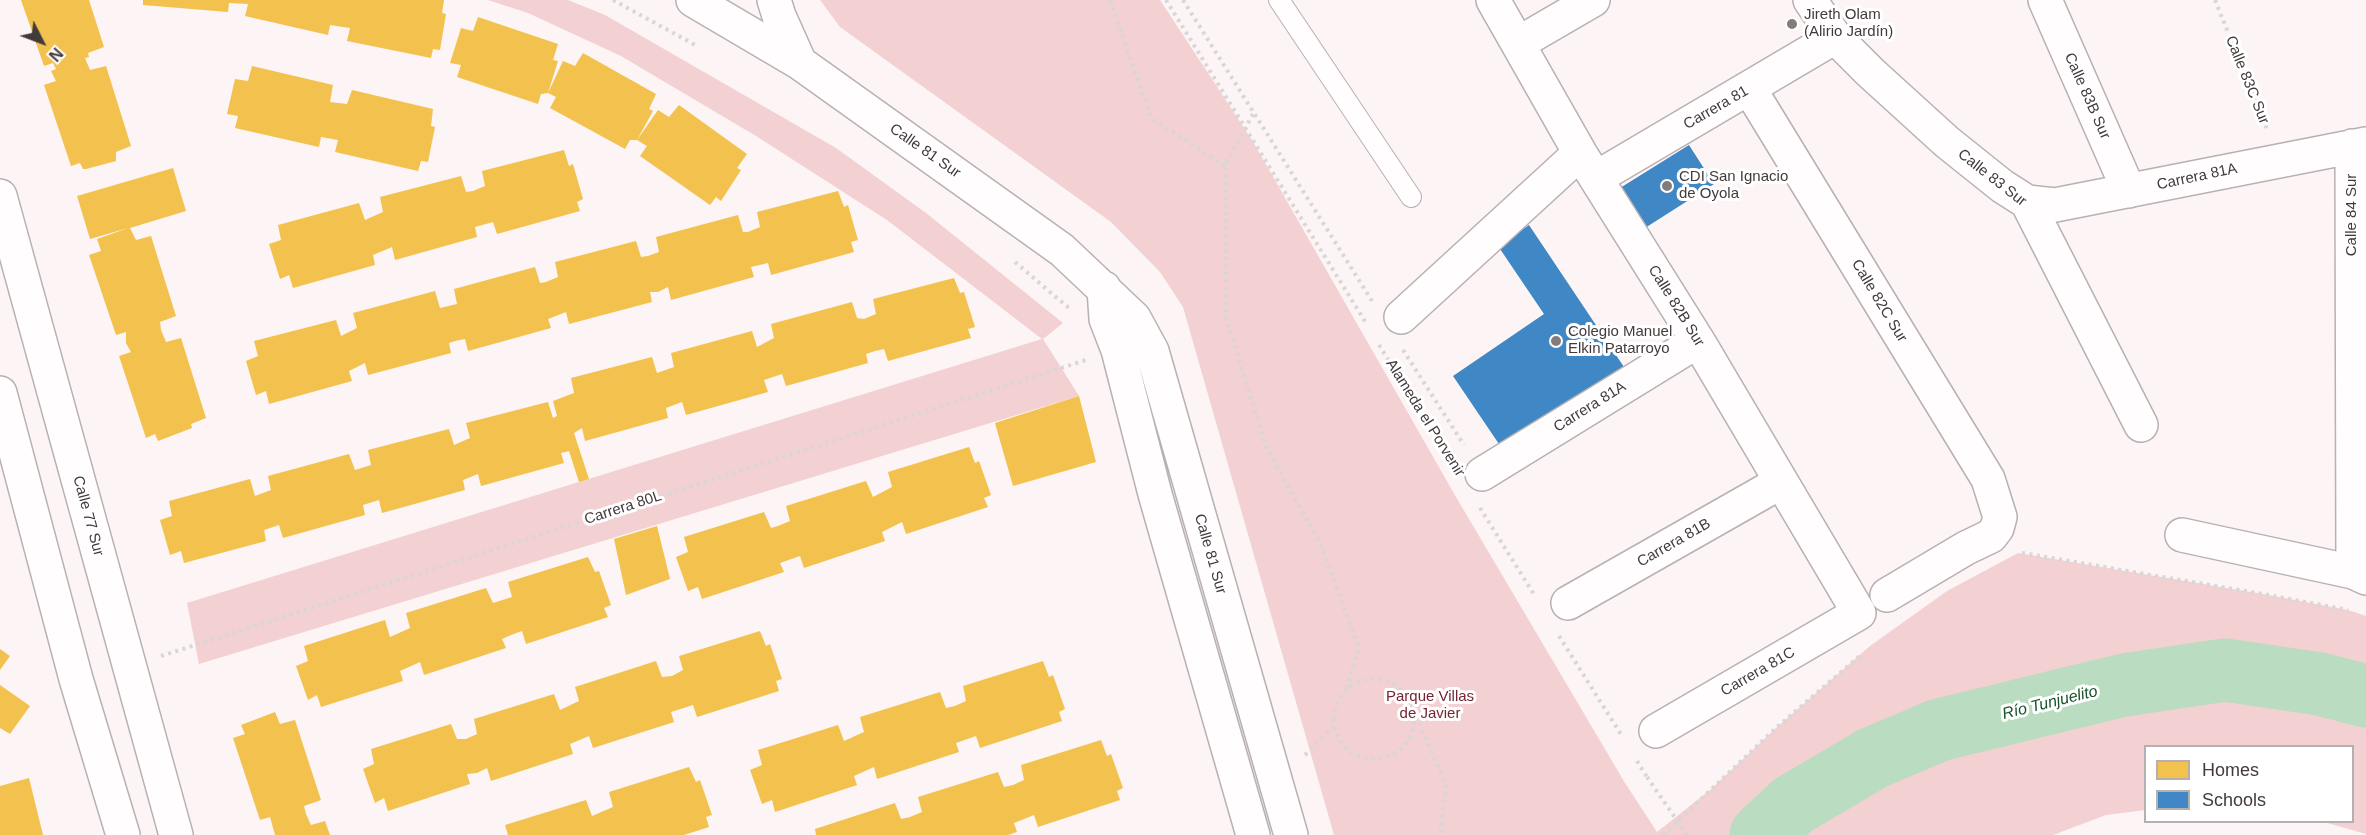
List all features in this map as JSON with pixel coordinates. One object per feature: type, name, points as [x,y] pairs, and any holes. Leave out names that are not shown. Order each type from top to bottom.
[{"type":"street","name":"Calle 81 Sur","points":[[693,0],[800,63],[1053,243],[1134,318],[1152,351],[1291,835]]},
{"type":"street","points":[[774,0],[800,63]]},
{"type":"street","name":"Calle 82B Sur","points":[[1493,0],[1588,165],[1698,341],[1859,613]]},
{"type":"street","points":[[1518,43],[1593,0]]},
{"type":"street","name":"Calle 83 Sur","points":[[1810,0],[1835,37],[1870,72],[1947,142],[2002,186],[2027,202],[2141,425]]},
{"type":"street","name":"Calle 83B Sur","points":[[2045,0],[2129,191]]},
{"type":"street","name":"Carrera 81","points":[[1588,165],[1749,88],[1835,37]]},
{"type":"street","name":"Calle 82C Sur","points":[[1749,88],[1988,479],[2000,517],[1998,528],[1991,536],[1966,548],[1887,595]]},
{"type":"street","name":"Carrera 81A","points":[[2027,202],[2055,205],[2359,145]]},
{"type":"street","name":"Calle 84 Sur","points":[[2359,145],[2360,575]]},
{"type":"street","points":[[1393,324],[1588,165]]},
{"type":"street","name":"Calle 77 Sur","points":[[0,196],[176,835]]},
{"type":"street","points":[[1104,288],[1106,319],[1118,350],[1158,505],[1252,835]]},
{"type":"street","name":"Carrera 81A","points":[[1468,470],[1698,341]]},
{"type":"street","points":[[0,393],[76,679],[123,835]]},
{"type":"street","name":"Carrera 81B","points":[[1554,612],[1781,482]]},
{"type":"street","points":[[2182,535],[2360,575]]},
{"type":"street","name":"Carrera 81C","points":[[1656,731],[1859,613]]},
{"type":"lane","points":[[1279,0],[1411,198]]},
{"type":"path","points":[[613,0],[703,49]]},
{"type":"path","points":[[1110,0],[1151,118],[1225,166]]},
{"type":"path","points":[[1166,0],[1370,330]]},
{"type":"path","points":[[1183,0],[1252,114],[1393,324],[1468,470]]},
{"type":"path","name":"Calle 83C Sur","points":[[2215,0],[2280,160]]},
{"type":"path","points":[[1252,114],[1225,166],[1226,317],[1266,447],[1320,543],[1359,648],[1345,692],[1334,713],[1334,726],[1338,738],[1346,749],[1358,756],[1370,759],[1384,758],[1396,753],[1406,744],[1412,732],[1414,718],[1411,705]]},
{"type":"path","points":[[1009,257],[1072,311]]},
{"type":"path","name":"Alameda el Porvenir","points":[[1376,340],[1468,470]]},
{"type":"path","name":"Carrera 80L","points":[[129,666],[1118,350]]},
{"type":"path","points":[[1479,506],[1554,612],[1622,737]]},
{"type":"path","points":[[2019,553],[2263,594],[2357,613]]},
{"type":"path","points":[[1663,835],[1776,728],[1870,646]]},
{"type":"path","points":[[1345,692],[1356,684],[1369,680],[1382,680],[1395,685],[1404,694],[1446,785],[1440,835]]},
{"type":"path","points":[[1634,757],[1687,835]]},
{"type":"green space","points":[[488,0],[568,0],[605,15],[836,148],[926,213],[1063,323],[1043,339],[1079,396],[199,664],[187,603],[1042,339],[887,220],[756,136],[621,56],[528,13]]},
{"type":"green space","name":"Parque Villas de Javier","points":[[820,0],[1160,0],[1252,140],[1456,497],[1625,783],[1657,832],[1710,790],[1776,728],[1870,646],[1947,591],[2018,553],[2263,594],[2348,610],[2366,616],[2366,834],[2328,823],[2354,823],[2354,745],[2144,745],[2144,810],[2106,815],[2053,835],[1334,835],[1183,307],[1160,272],[1111,222],[840,27]]},
{"type":"building: Homes","points":[[21,0],[89,0],[104,47],[88,53],[89,57],[85,58],[90,70],[106,66],[131,146],[116,152],[116,161],[86,169],[83,169],[80,163],[71,166],[44,85],[56,81],[51,71],[56,69],[53,63],[44,66]]},
{"type":"building: Homes","points":[[143,0],[444,0],[442,13],[446,14],[440,50],[433,49],[431,58],[347,41],[350,28],[330,25],[328,35],[245,16],[248,4],[229,3],[228,12],[143,5]]},
{"type":"building: Homes","points":[[478,17],[558,44],[553,60],[558,61],[548,93],[541,94],[538,104],[457,77],[461,65],[450,63],[461,28],[473,31]]},
{"type":"building: Homes","points":[[583,53],[656,94],[649,109],[653,111],[637,140],[630,140],[625,149],[550,108],[556,97],[548,93],[563,61],[575,66]]},
{"type":"building: Homes","points":[[252,66],[333,85],[330,102],[347,104],[352,90],[433,109],[431,126],[435,127],[428,162],[421,161],[418,171],[335,152],[338,140],[321,137],[319,147],[235,128],[238,116],[227,114],[235,79],[248,81]]},
{"type":"building: Homes","points":[[679,105],[747,154],[737,168],[741,170],[721,201],[716,197],[710,205],[640,156],[647,146],[637,140],[658,110],[669,117]]},
{"type":"building: Homes","points":[[564,150],[569,166],[573,164],[583,199],[577,202],[580,211],[497,234],[493,222],[475,227],[477,237],[395,260],[392,247],[373,255],[375,265],[293,288],[289,275],[280,279],[269,244],[281,240],[278,225],[359,203],[365,220],[383,212],[380,197],[461,176],[466,192],[473,191],[485,186],[482,171]]},
{"type":"building: Homes","points":[[173,168],[186,211],[130,228],[136,240],[151,236],[176,316],[160,322],[161,330],[166,342],[181,338],[206,418],[191,424],[192,428],[158,441],[155,434],[146,438],[119,356],[131,352],[126,343],[126,332],[116,335],[89,255],[101,251],[97,239],[128,228],[90,239],[77,196]]},
{"type":"building: Homes","points":[[838,191],[844,207],[848,205],[858,240],[851,242],[854,252],[771,275],[768,263],[751,267],[754,277],[671,300],[668,287],[658,292],[650,292],[652,302],[569,324],[566,312],[548,319],[551,328],[468,351],[465,339],[455,341],[449,343],[451,353],[368,375],[365,363],[349,371],[352,381],[269,404],[266,391],[256,395],[246,361],[258,356],[254,341],[336,320],[341,336],[357,328],[353,313],[435,291],[440,308],[457,304],[454,289],[535,267],[540,283],[546,282],[558,277],[555,262],[636,241],[641,257],[648,256],[659,252],[656,237],[738,215],[743,232],[748,232],[760,227],[757,212]]},
{"type":"building: Homes","points":[[954,278],[960,293],[964,292],[975,327],[968,329],[971,338],[888,361],[884,349],[875,351],[866,354],[868,363],[786,386],[782,374],[764,380],[768,392],[686,415],[682,402],[666,408],[668,418],[585,441],[582,428],[574,433],[589,479],[579,482],[569,451],[561,453],[564,463],[481,486],[478,474],[463,480],[465,490],[382,513],[379,500],[363,505],[365,515],[283,538],[279,525],[264,530],[266,541],[184,563],[181,551],[170,555],[160,520],[172,516],[169,501],[250,479],[255,496],[271,490],[268,476],[349,454],[355,470],[371,465],[368,450],[449,429],[454,445],[470,438],[466,423],[548,402],[553,418],[557,416],[553,401],[574,393],[571,378],[652,357],[657,373],[674,367],[671,353],[752,331],[757,347],[774,338],[771,324],[852,302],[857,318],[864,319],[876,314],[873,299]]},
{"type":"building: Homes","points":[[1079,396],[1096,462],[1013,486],[995,423]]},
{"type":"building: Homes","points":[[969,447],[975,463],[979,461],[991,495],[984,498],[988,507],[906,534],[902,522],[882,532],[885,541],[804,568],[800,556],[780,563],[784,572],[702,599],[698,587],[688,591],[676,557],[688,552],[684,537],[764,512],[771,528],[778,526],[790,521],[786,506],[866,481],[873,497],[892,487],[888,472]]},
{"type":"building: Homes","points":[[657,526],[670,579],[626,595],[614,539]]},
{"type":"building: Homes","points":[[588,557],[595,572],[599,571],[611,605],[604,608],[608,617],[526,644],[522,631],[502,639],[506,648],[424,675],[420,662],[400,671],[403,681],[321,707],[317,695],[308,700],[296,666],[308,661],[304,646],[385,620],[390,637],[410,628],[406,613],[486,588],[493,603],[512,597],[508,582]]},
{"type":"building: Homes","points":[[760,631],[766,646],[770,644],[782,679],[776,681],[779,691],[697,717],[693,705],[671,712],[674,722],[593,748],[589,736],[570,744],[573,754],[491,781],[487,768],[477,773],[467,774],[470,784],[388,811],[384,798],[375,803],[363,769],[374,764],[371,749],[451,724],[457,739],[466,739],[477,734],[474,719],[554,694],[560,710],[579,701],[575,687],[656,661],[662,677],[672,676],[683,670],[679,656]]},
{"type":"building: Homes","points":[[0,649],[10,656],[0,670]]},
{"type":"building: Homes","points":[[1043,661],[1049,677],[1053,675],[1065,709],[1059,712],[1062,721],[980,748],[976,736],[956,743],[959,752],[877,779],[874,767],[854,776],[857,785],[775,812],[772,800],[762,804],[750,770],[762,765],[758,750],[838,725],[844,741],[864,732],[860,717],[940,692],[946,708],[955,706],[966,701],[963,686]]},
{"type":"building: Homes","points":[[0,685],[30,706],[10,734],[0,728]]},
{"type":"building: Homes","points":[[275,712],[280,724],[295,720],[321,800],[304,806],[306,814],[311,825],[325,821],[330,835],[275,835],[270,817],[260,820],[233,738],[245,734],[241,725]]},
{"type":"building: Homes","points":[[1101,740],[1107,756],[1111,754],[1123,788],[1117,791],[1120,800],[1038,827],[1034,815],[1014,823],[1017,832],[1008,835],[816,835],[815,829],[895,803],[901,819],[910,817],[922,812],[918,797],[998,772],[1004,787],[1013,785],[1024,780],[1021,765]]},
{"type":"building: Homes","points":[[689,767],[696,782],[700,780],[712,815],[706,817],[709,827],[684,835],[508,835],[505,825],[586,800],[592,816],[613,807],[609,792]]},
{"type":"building: Homes","points":[[29,778],[43,835],[0,835],[0,786]]},
{"type":"building: Schools","name":"CDI San Ignacio de Oyola","points":[[1689,145],[1714,184],[1645,228],[1620,188]]},
{"type":"building: Schools","name":"Colegio Manuel Elkin Patarroyo","points":[[1529,225],[1624,367],[1503,450],[1453,376],[1544,314],[1498,246]]},
{"type":"waterway","name":"Río Tunjuelito","points":[[1761,835],[1793,805],[1873,758],[1939,730],[2124,685],[2225,670],[2320,684],[2366,696]]},
{"type":"place","name":"Jireth Olam (Alirio Jardín)","points":[[1792,24]]},
{"type":"place","name":"CDI San Ignacio de Oyola","points":[[1667,186]]},
{"type":"place","name":"Colegio Manuel Elkin Patarroyo","points":[[1556,341]]}]
